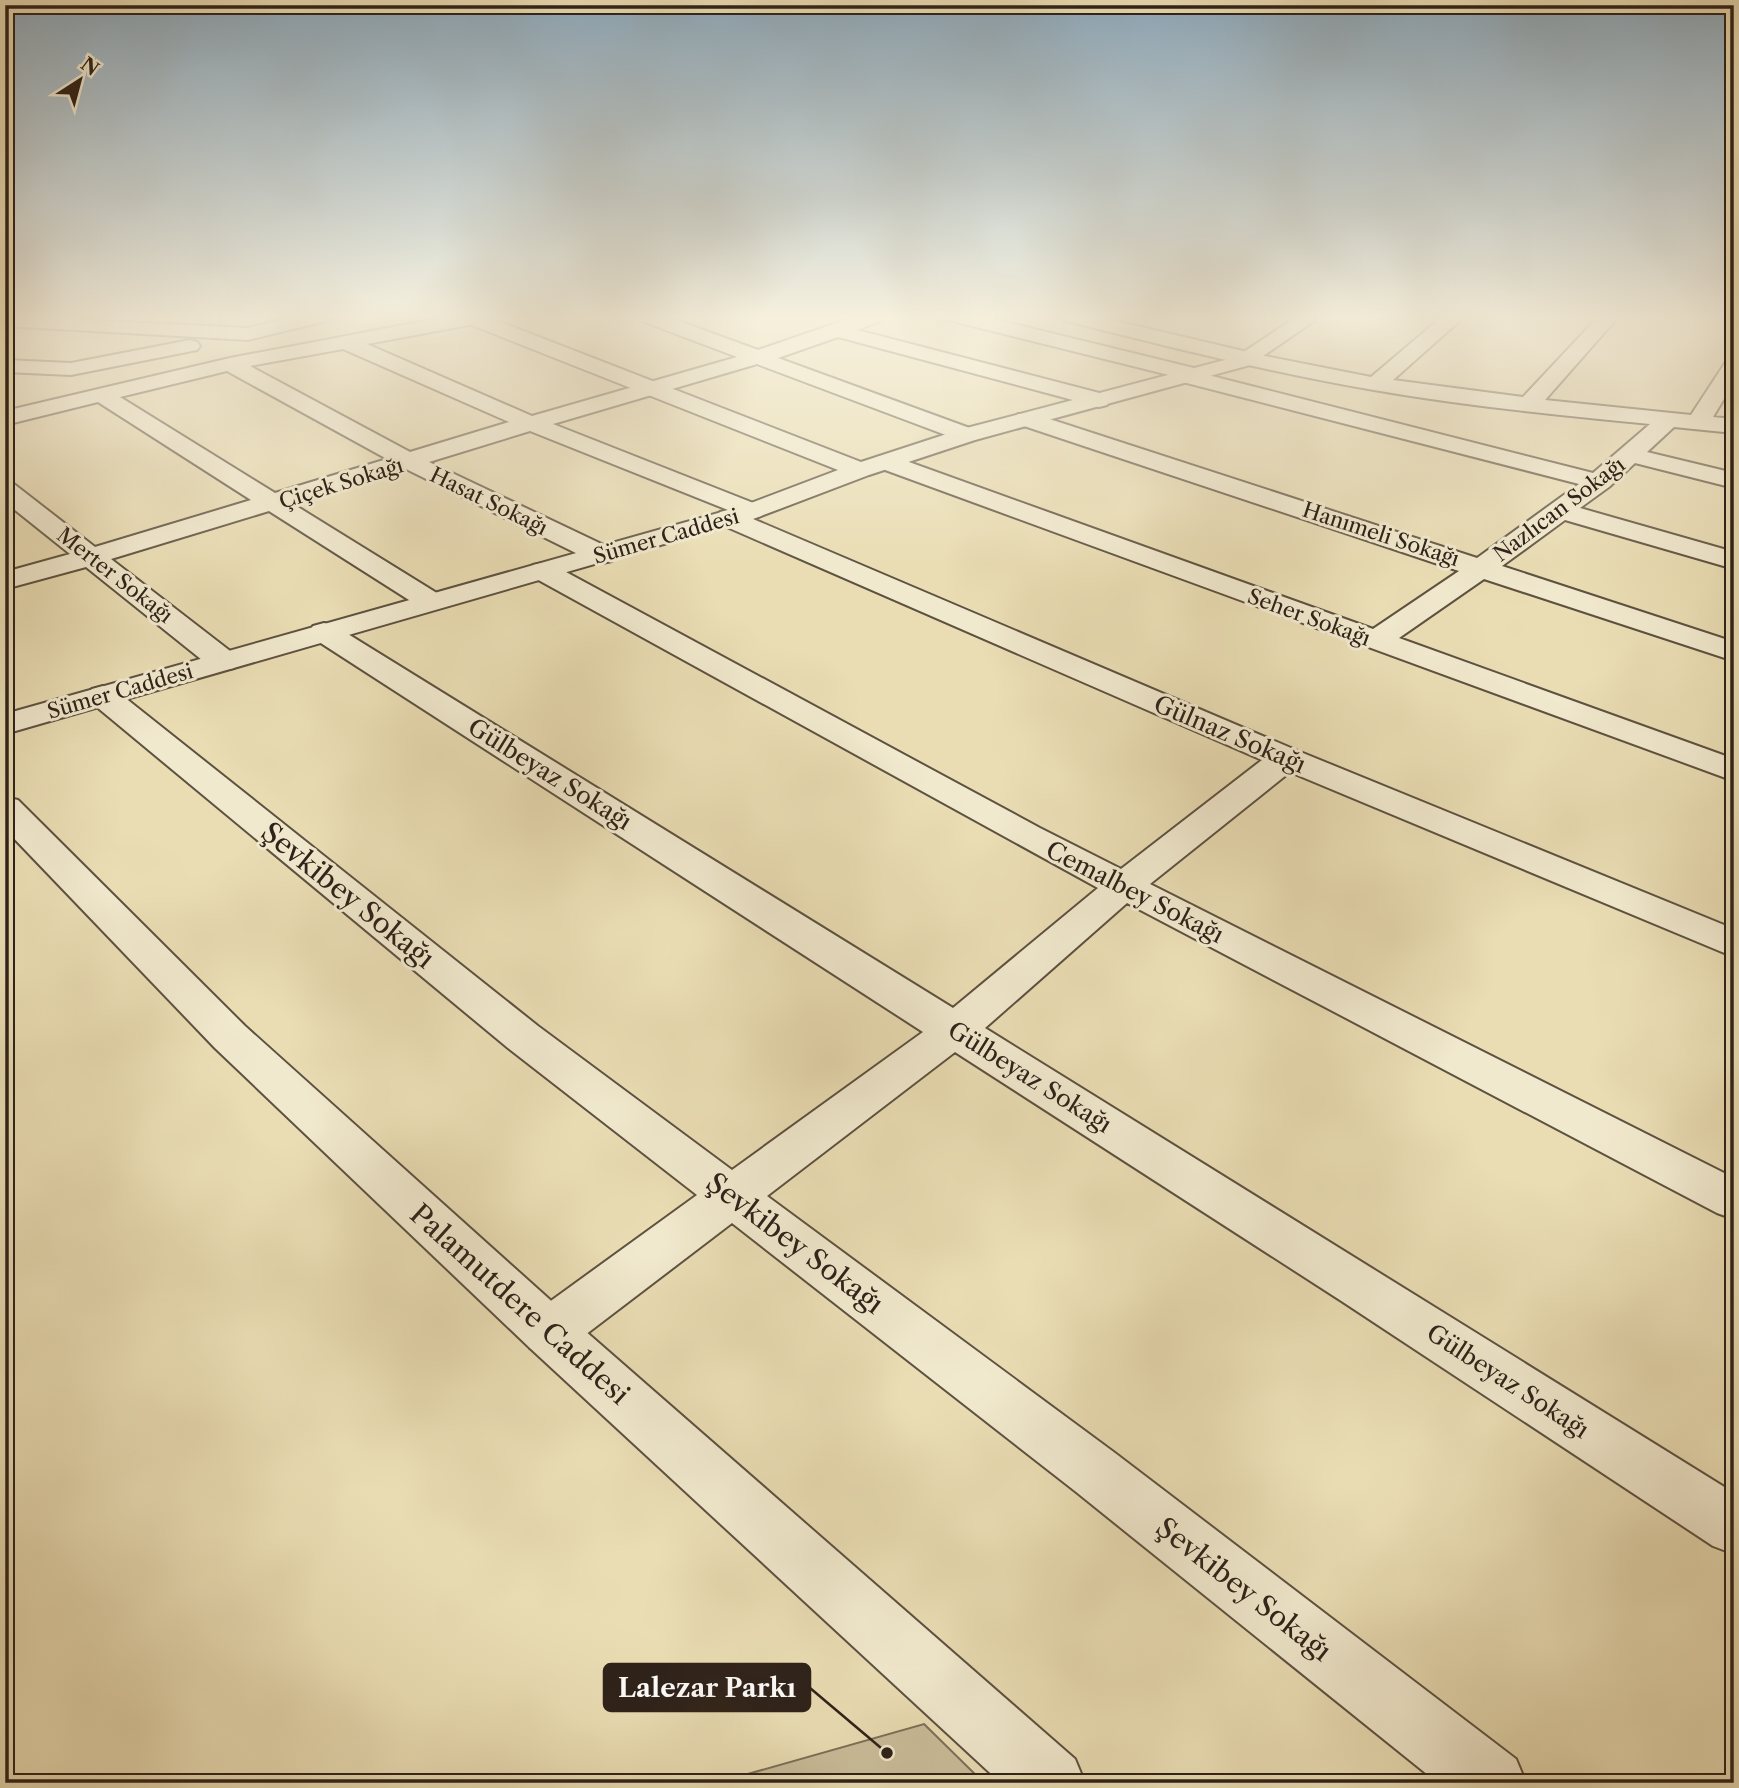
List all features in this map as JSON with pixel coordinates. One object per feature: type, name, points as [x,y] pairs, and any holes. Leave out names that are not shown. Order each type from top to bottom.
[{"type":"street","points":[[5,418],[82,399]]},
{"type":"street","points":[[108,399],[430,601]]},
{"type":"street","name":"Hasat Sokağı","points":[[295,399],[409,461],[602,555]]},
{"type":"street","name":"Gülnaz Sokağı","points":[[476,399],[741,514],[1286,758],[1734,944]]},
{"type":"street","name":"Çiçek Sokağı","points":[[5,581],[277,503],[612,399]]},
{"type":"street","name":"Seher Sokağı","points":[[684,399],[1376,641],[1734,771]]},
{"type":"street","points":[[872,399],[967,435]]},
{"type":"street","points":[[1282,399],[1601,482]]},
{"type":"street","points":[[1488,399],[1734,426]]},
{"type":"street","points":[[1528,405],[1533,399]]},
{"type":"street","points":[[1698,422],[1712,399]]},
{"type":"street","name":"Sümer Caddesi","points":[[5,724],[741,514],[967,435],[1099,400]]},
{"type":"street","name":"Hanımeli Sokağı","points":[[1027,419],[1734,652]]},
{"type":"street","name":"Nazlıcan Sokağı","points":[[1376,641],[1563,511],[1601,482],[1669,419]]},
{"type":"street","points":[[1632,455],[1734,481]]},
{"type":"street","name":"Merter Sokağı","points":[[5,489],[223,661]]},
{"type":"street","points":[[1563,511],[1734,561]]},
{"type":"street","name":"Cemalbey Sokağı","points":[[544,571],[1123,886],[1734,1200]]},
{"type":"street","name":"Gülbeyaz Sokağı","points":[[324,632],[1734,1526]]},
{"type":"street","name":"Şevkibey Sokağı","points":[[103,696],[523,1037],[1095,1472],[1492,1783]]},
{"type":"street","points":[[550,1332],[955,1030],[1123,886],[1286,758]]},
{"type":"street","name":"Palamutdere Caddesi","points":[[5,808],[229,1037],[550,1332],[1051,1783]]},
{"type":"shaded area","points":[[924,1724],[984,1783],[716,1783]]},
{"type":"place","name":"Lalezar Parkı","points":[[887,1753]]}]
